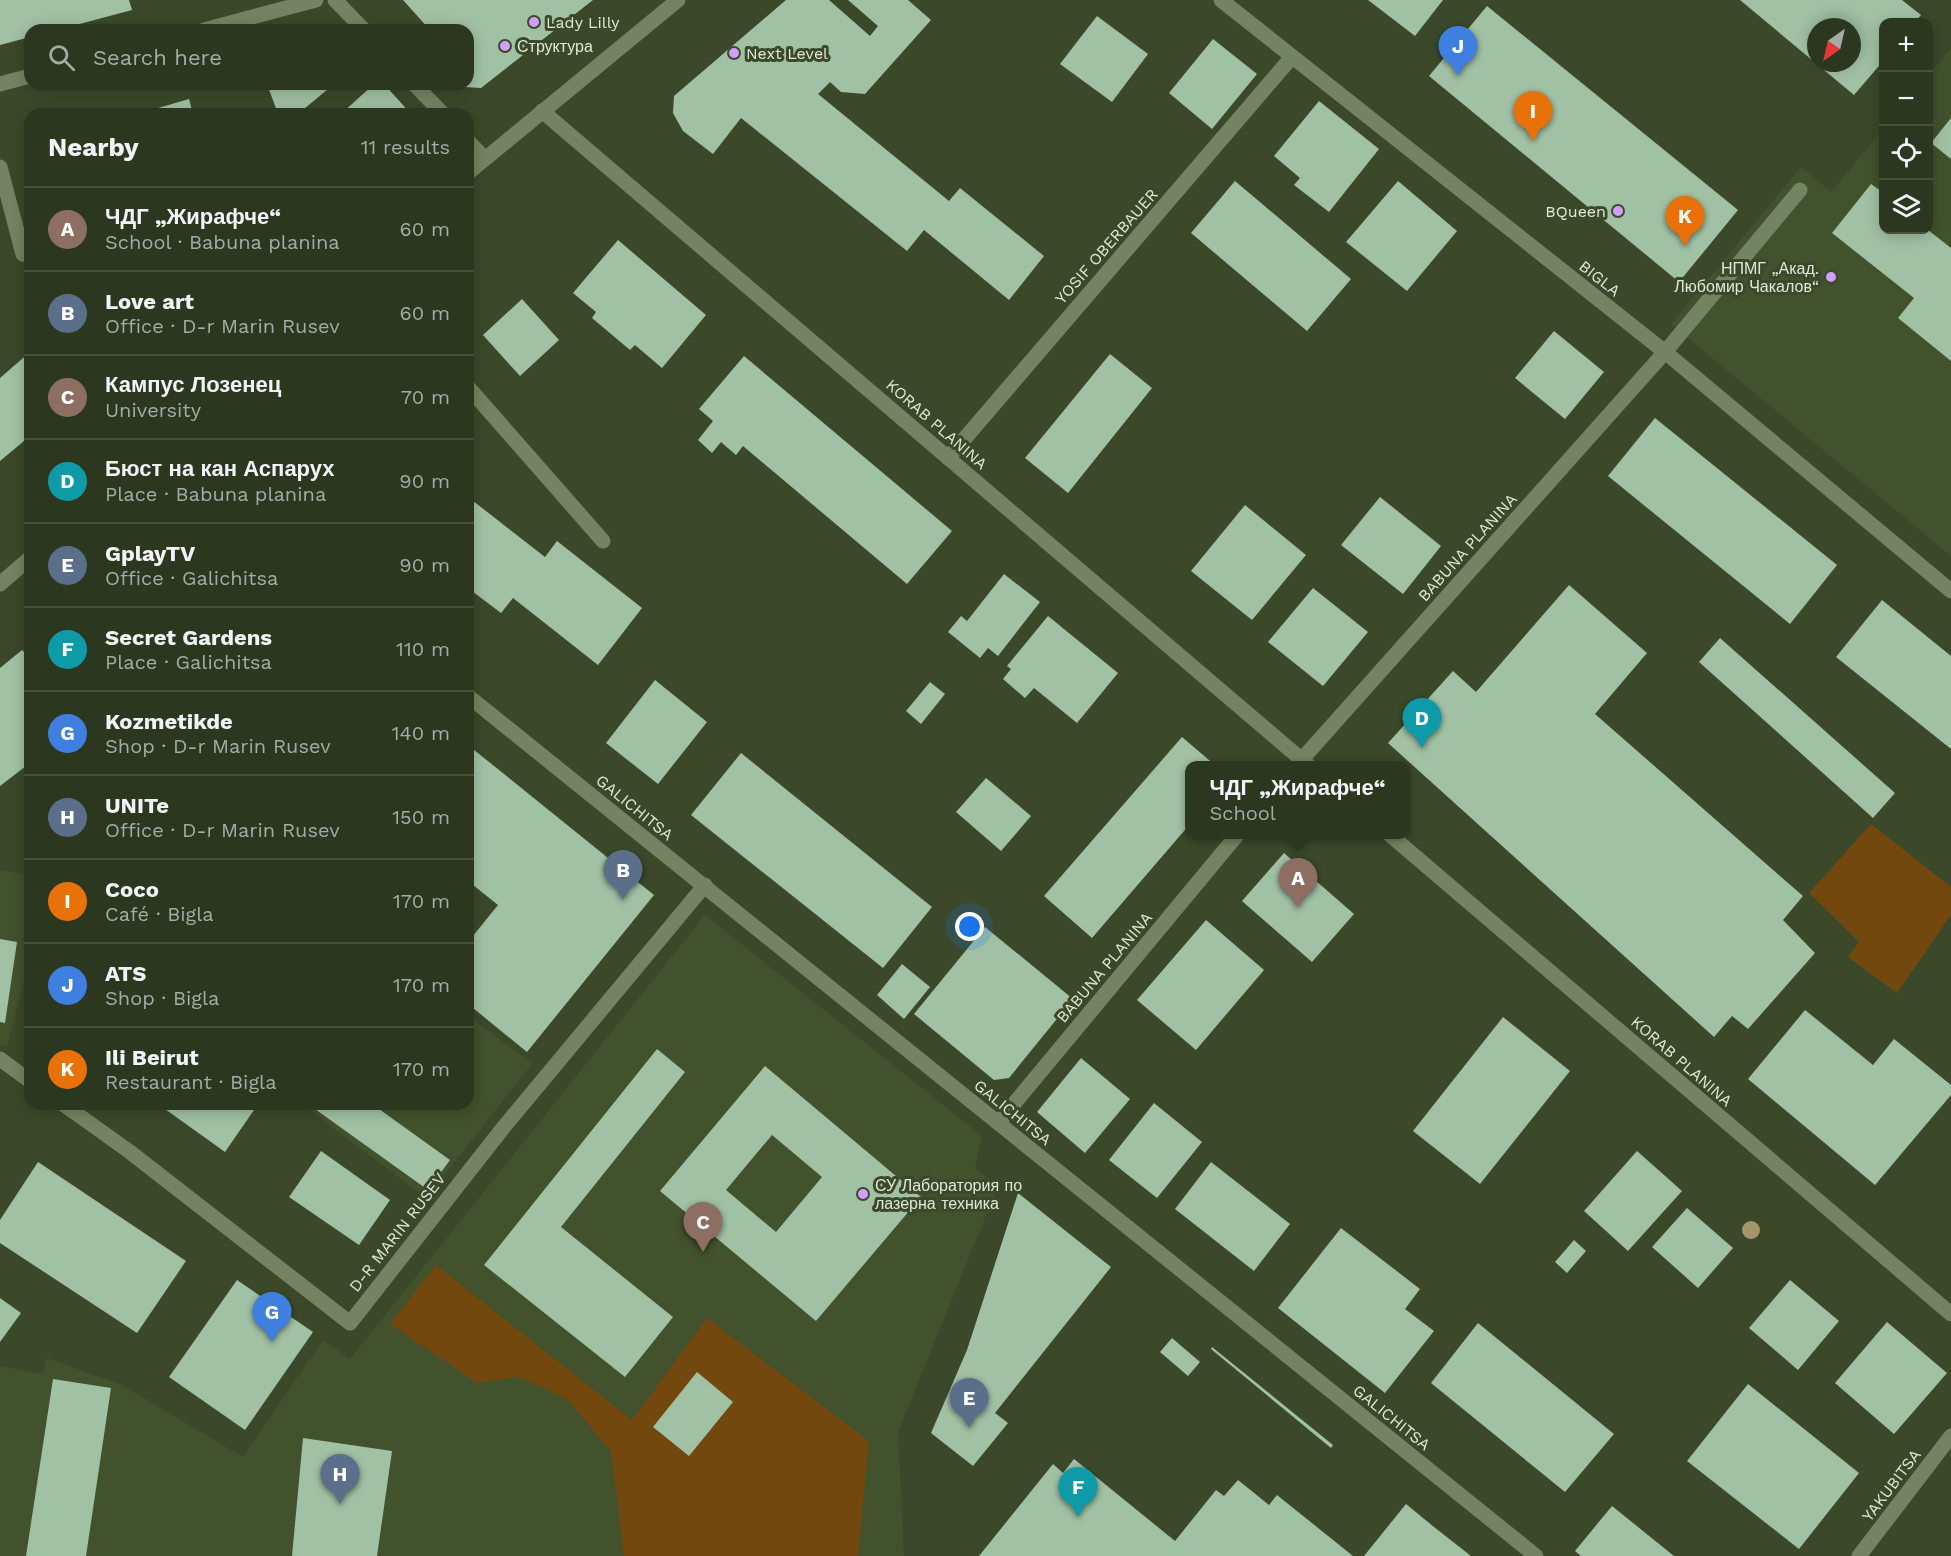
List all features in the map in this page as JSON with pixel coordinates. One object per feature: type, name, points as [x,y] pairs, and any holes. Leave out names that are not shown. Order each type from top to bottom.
[{"type":"street","points":[[226,24],[316,0]]},
{"type":"street","points":[[335,0],[358,24]]},
{"type":"street","points":[[474,167],[678,0]]},
{"type":"street","name":"BIGLA","points":[[1221,0],[1665,352],[1951,591]]},
{"type":"street","name":"YOSIF OBERBAUER","points":[[948,458],[1291,57]]},
{"type":"street","points":[[0,84],[24,78]]},
{"type":"street","points":[[420,90],[437,108]]},
{"type":"street","name":"KORAB PLANINA","points":[[542,111],[1300,761]]},
{"type":"street","points":[[474,147],[484,158]]},
{"type":"street","points":[[0,167],[24,254]]},
{"type":"street","name":"BABUNA PLANINA","points":[[1304,761],[1665,352],[1800,190]]},
{"type":"street","points":[[474,394],[603,541]]},
{"type":"street","points":[[0,584],[24,563]]},
{"type":"street","name":"GALICHITSA","points":[[474,701],[1536,1556]]},
{"type":"street","name":"BABUNA PLANINA","points":[[998,1123],[1234,839]]},
{"type":"street","name":"KORAB PLANINA","points":[[1395,839],[1951,1314]]},
{"type":"street","name":"D-R MARIN RUSEV","points":[[71,1110],[130,1152],[350,1323],[503,1128],[705,885]]},
{"type":"street","points":[[0,1059],[24,1077]]},
{"type":"street","name":"YAKUBITSA","points":[[1859,1556],[1951,1436]]},
{"type":"shaded area","name":"НПМГ „Акад. Любомир Чакалов“","points":[[1951,48],[1951,556],[1671,324],[1801,167],[1831,192],[1879,134],[1879,234],[1933,234],[1933,70]]},
{"type":"shaded area","points":[[1871,824],[1951,887],[1951,915],[1897,993],[1848,957],[1859,942],[1809,893]]},
{"type":"shaded area","points":[[0,870],[24,874],[24,981],[7,1046],[0,1045]]},
{"type":"shaded area","points":[[705,915],[982,1136],[975,1168],[998,1186],[898,1432],[904,1556],[0,1556],[0,1366],[43,1374],[46,1358],[120,1384],[243,1457],[323,1340],[350,1359]]},
{"type":"shaded area","points":[[474,1020],[532,1064],[426,1198],[310,1110],[474,1110]]},
{"type":"shaded area","points":[[436,1265],[632,1420],[707,1318],[869,1441],[858,1556],[624,1556],[611,1451],[567,1399],[519,1377],[477,1383],[390,1324]]},
{"type":"building","points":[[0,0],[129,0],[132,10],[80,24],[24,24],[24,39],[0,45]]},
{"type":"building","points":[[403,0],[593,0],[481,88],[474,88],[474,24],[425,24]]},
{"type":"building","points":[[786,0],[829,0],[870,36],[878,26],[848,0],[908,0],[931,20],[865,94],[841,92],[830,82],[818,94],[949,201],[960,188],[1044,256],[1009,300],[924,230],[907,251],[741,118],[713,154],[683,131],[673,113],[674,96]]},
{"type":"building","points":[[1368,0],[1443,0],[1415,36]]},
{"type":"building","points":[[1740,0],[1902,0],[1921,15],[1918,18],[1879,18],[1879,66],[1854,95],[1826,72],[1861,72],[1861,18],[1807,18],[1807,56]]},
{"type":"building","points":[[1487,6],[1738,210],[1679,282],[1429,76]]},
{"type":"building","points":[[1097,16],[1148,54],[1112,102],[1060,64]]},
{"type":"building","points":[[1213,39],[1257,74],[1212,129],[1169,93]]},
{"type":"building","points":[[269,90],[327,90],[305,108],[276,108]]},
{"type":"building","points":[[367,90],[389,90],[406,108],[348,108]]},
{"type":"building","points":[[189,99],[191,108],[158,108]]},
{"type":"building","points":[[1319,101],[1379,149],[1329,212],[1294,185],[1300,178],[1274,156]]},
{"type":"building","points":[[1951,118],[1951,159],[1933,145],[1933,140]]},
{"type":"building","points":[[1235,181],[1351,279],[1307,331],[1191,233]]},
{"type":"building","points":[[1398,181],[1457,231],[1407,291],[1346,242]]},
{"type":"building","points":[[1871,184],[1879,190],[1879,234],[1933,234],[1951,248],[1951,361],[1898,318],[1914,298],[1832,233]]},
{"type":"building","points":[[618,240],[706,315],[662,368],[635,345],[630,350],[592,318],[596,312],[573,293]]},
{"type":"building","points":[[522,299],[559,340],[520,376],[483,335]]},
{"type":"building","points":[[1554,331],[1604,372],[1565,419],[1515,378]]},
{"type":"building","points":[[1110,354],[1152,388],[1068,493],[1025,458]]},
{"type":"building","points":[[744,356],[952,531],[907,584],[743,446],[736,455],[721,442],[712,453],[698,440],[713,421],[699,409]]},
{"type":"building","points":[[24,357],[24,441],[0,461],[0,378]]},
{"type":"building","points":[[1655,418],[1837,565],[1790,624],[1608,476]]},
{"type":"building","points":[[1380,497],[1441,546],[1403,594],[1341,545]]},
{"type":"building","points":[[474,502],[545,557],[557,541],[642,608],[598,665],[513,598],[501,613],[474,593]]},
{"type":"building","points":[[1245,505],[1306,555],[1252,620],[1191,571]]},
{"type":"building","points":[[1004,574],[1040,602],[998,656],[988,648],[980,658],[948,632],[961,616],[967,621]]},
{"type":"building","points":[[1569,585],[1647,653],[1595,714],[1803,896],[1783,920],[1815,953],[1748,1029],[1732,1016],[1714,1037],[1388,743],[1453,671],[1476,692]]},
{"type":"building","points":[[1313,588],[1368,632],[1323,686],[1268,642]]},
{"type":"building","points":[[1882,600],[1951,656],[1951,749],[1836,657]]},
{"type":"building","points":[[1048,616],[1118,673],[1077,723],[1034,688],[1025,698],[1003,679],[1011,669],[1007,666]]},
{"type":"building","points":[[1720,638],[1895,793],[1873,818],[1699,662]]},
{"type":"building","points":[[22,650],[24,652],[24,768],[0,786],[0,668]]},
{"type":"building","points":[[655,680],[707,722],[658,784],[606,743]]},
{"type":"building","points":[[930,682],[945,694],[921,724],[906,711]]},
{"type":"building","points":[[1182,737],[1210,761],[1185,761],[1185,830],[1092,938],[1044,896]]},
{"type":"building","points":[[474,750],[654,895],[527,1052],[474,1009],[474,935],[498,905],[474,886]]},
{"type":"building","points":[[741,753],[932,907],[883,968],[691,815]]},
{"type":"building","points":[[986,778],[1031,816],[1001,851],[956,812]]},
{"type":"building","points":[[1284,853],[1354,914],[1312,962],[1242,901]]},
{"type":"building","points":[[1206,920],[1264,970],[1196,1050],[1137,1000]]},
{"type":"building","points":[[985,927],[1073,999],[1009,1078],[994,1080],[914,1014]]},
{"type":"building","points":[[0,939],[17,942],[5,1023],[0,1022]]},
{"type":"building","points":[[902,964],[930,987],[904,1019],[877,995]]},
{"type":"building","points":[[1805,1010],[1873,1065],[1894,1039],[1951,1085],[1951,1095],[1875,1185],[1748,1079]]},
{"type":"building","points":[[1503,1017],[1570,1071],[1480,1184],[1413,1131]]},
{"type":"building","points":[[657,1049],[685,1072],[561,1227],[673,1317],[625,1377],[484,1265]]},
{"type":"building","points":[[1081,1058],[1130,1099],[1085,1153],[1037,1112]]},
{"type":"building","name":"СУ Лаборатория по лазерна техника","points":[[765,1066],[921,1197],[816,1321],[660,1191]],"holes":[[[772,1135],[822,1177],[776,1232],[726,1190]]]},
{"type":"building","points":[[1154,1103],[1202,1142],[1157,1198],[1109,1160]]},
{"type":"building","points":[[166,1110],[254,1110],[225,1152]]},
{"type":"building","points":[[316,1110],[380,1110],[450,1160],[428,1190]]},
{"type":"building","points":[[321,1151],[390,1200],[359,1245],[289,1197]]},
{"type":"building","points":[[1637,1151],[1682,1191],[1628,1251],[1584,1211]]},
{"type":"building","points":[[38,1162],[186,1261],[137,1333],[0,1243],[0,1220]]},
{"type":"building","points":[[1211,1162],[1290,1224],[1254,1271],[1175,1209]]},
{"type":"building","points":[[1018,1193],[1111,1267],[995,1413],[1008,1423],[973,1466],[931,1433],[967,1350]]},
{"type":"building","points":[[1687,1208],[1733,1248],[1698,1288],[1652,1247]]},
{"type":"building","points":[[1341,1228],[1420,1289],[1405,1309],[1434,1331],[1385,1393],[1278,1308]]},
{"type":"building","points":[[1574,1240],[1586,1251],[1567,1273],[1555,1262]]},
{"type":"building","points":[[237,1280],[313,1332],[245,1430],[169,1377]]},
{"type":"building","points":[[1790,1280],[1839,1321],[1798,1370],[1749,1328]]},
{"type":"building","points":[[0,1298],[21,1313],[0,1342]]},
{"type":"building","points":[[1887,1322],[1947,1373],[1894,1434],[1835,1383]]},
{"type":"building","points":[[1478,1323],[1614,1434],[1565,1492],[1431,1383]]},
{"type":"building","points":[[1172,1338],[1200,1362],[1188,1376],[1160,1352]]},
{"type":"building","points":[[1212,1347],[1333,1445],[1331,1448],[1211,1349]]},
{"type":"building","points":[[697,1372],[733,1402],[689,1456],[653,1427]]},
{"type":"building","points":[[53,1379],[111,1388],[86,1556],[26,1556]]},
{"type":"building","points":[[1748,1384],[1859,1473],[1799,1549],[1687,1461]]},
{"type":"building","points":[[303,1438],[392,1451],[377,1556],[292,1556]]},
{"type":"building","points":[[1074,1459],[1175,1541],[1216,1490],[1224,1496],[1238,1480],[1269,1505],[1277,1495],[1353,1556],[979,1556],[1053,1464],[1063,1473]]},
{"type":"building","points":[[1406,1504],[1434,1527],[1471,1556],[1364,1556]]},
{"type":"building","points":[[1612,1506],[1674,1556],[1581,1556],[1575,1551]]},
{"type":"place","name":"Lady Lilly","points":[[534,22]]},
{"type":"place","name":"Структура","points":[[505,46]]},
{"type":"place","name":"Next Level","points":[[734,53]]},
{"type":"place","name":"ATS","points":[[1458,76]]},
{"type":"place","name":"Coco","points":[[1533,141]]},
{"type":"place","name":"BQueen","points":[[1618,211]]},
{"type":"place","name":"Ili Beirut","points":[[1685,246]]},
{"type":"place","name":"НПМГ „Акад. Любомир Чакалов“","points":[[1831,277]]},
{"type":"place","name":"Бюст на кан Аспарух","points":[[1422,748]]},
{"type":"place","name":"Love art","points":[[623,900]]},
{"type":"place","name":"ЧДГ „Жирафче“","points":[[1298,908]]},
{"type":"place","name":"СУ Лаборатория по лазерна техника","points":[[863,1194]]},
{"type":"place","name":"Кампус Лозенец","points":[[703,1252]]},
{"type":"place","name":"Kozmetikde","points":[[272,1342]]},
{"type":"place","name":"GplayTV","points":[[969,1428]]},
{"type":"place","name":"UNITe","points":[[340,1504]]},
{"type":"place","name":"Secret Gardens","points":[[1078,1517]]}]
